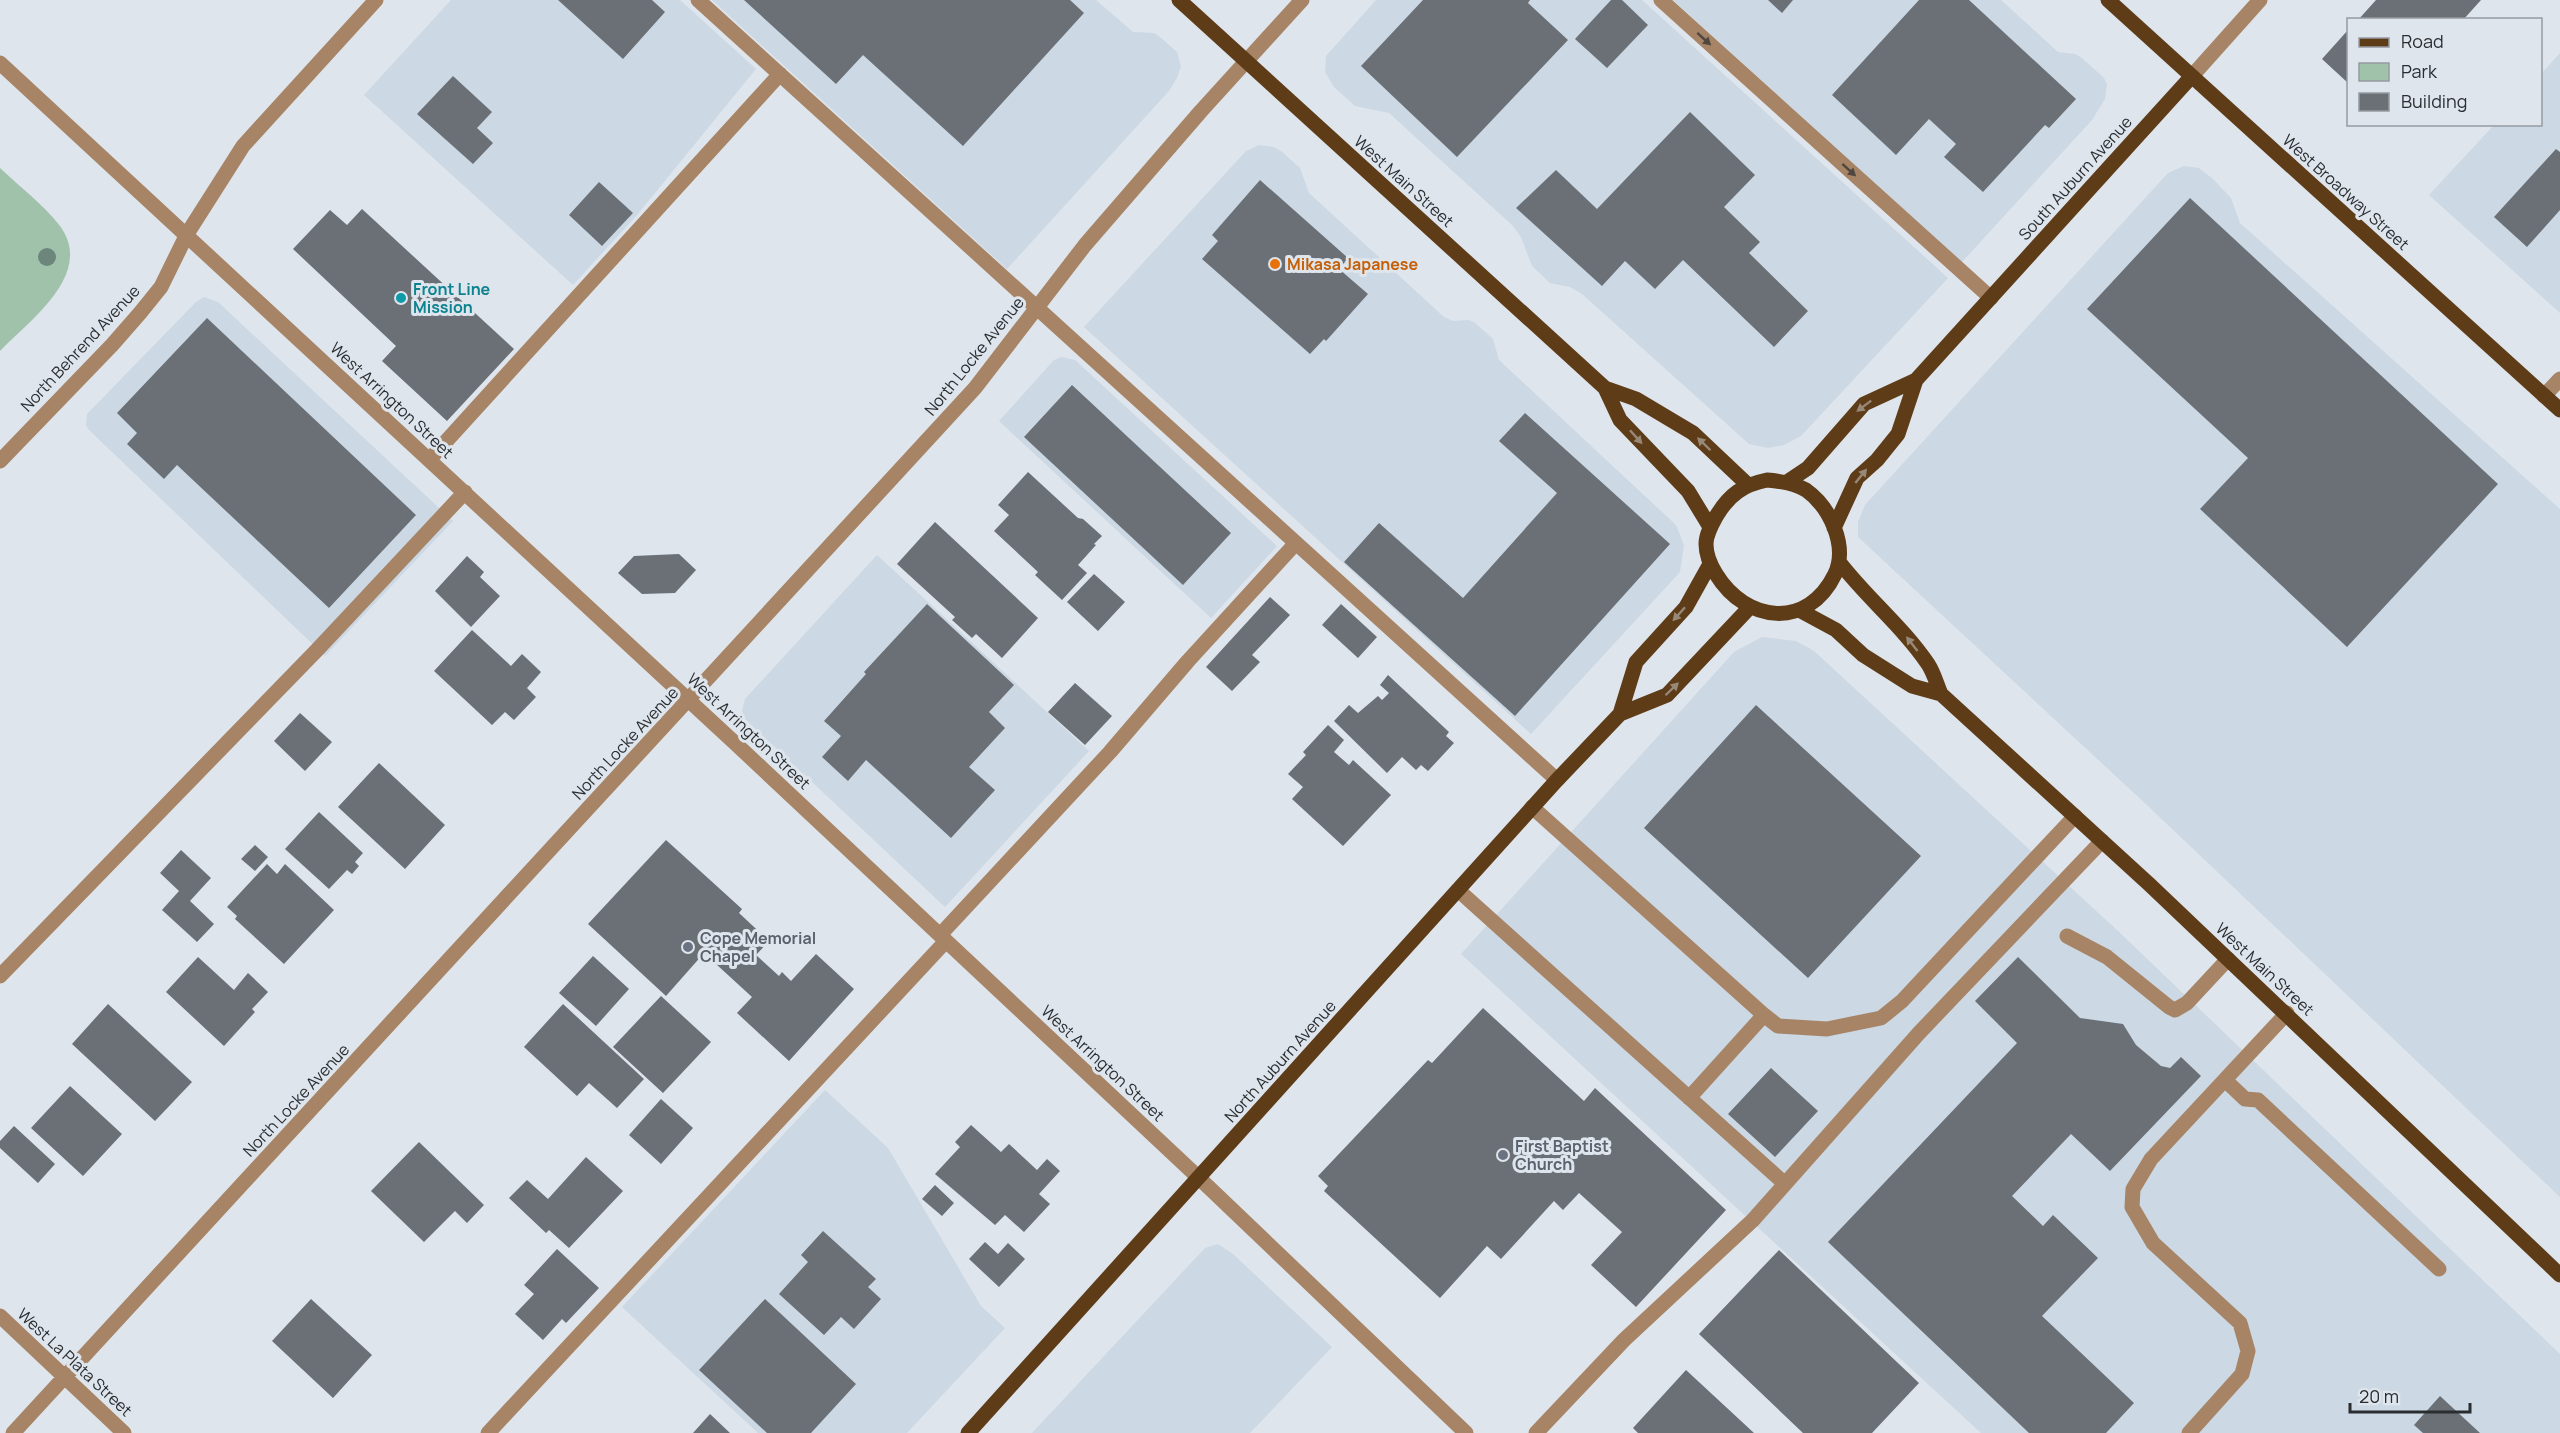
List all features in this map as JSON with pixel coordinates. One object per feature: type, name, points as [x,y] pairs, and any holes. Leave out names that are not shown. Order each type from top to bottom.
[{"type":"main road","name":"West Main Street","points":[[1179,0],[1605,388],[1620,420],[1688,491],[1710,527]]},
{"type":"main road","name":"West Broadway Street","points":[[2108,0],[2560,410]]},
{"type":"main road","name":"South Auburn Avenue","points":[[1786,482],[1808,468],[1864,404],[1916,380],[2192,76]]},
{"type":"main road","name":"South Auburn Avenue","points":[[1834,528],[1857,478],[1877,460],[1898,434],[1916,380]]},
{"type":"main road","name":"West Main Street","points":[[1605,388],[1636,399],[1693,433],[1747,484]]},
{"type":"main road","points":[[1767,480],[1786,482],[1806,490],[1824,508],[1834,528],[1840,563],[1831,581],[1816,599],[1799,610],[1781,615],[1750,608],[1734,597],[1710,564],[1706,545],[1710,527],[1733,494],[1747,484],[1767,480]]},
{"type":"main road","name":"West Main Street","points":[[1840,563],[1860,588],[1894,621],[1929,666],[1941,694],[2287,1013],[2560,1275]]},
{"type":"main road","name":"North Auburn Avenue","points":[[1620,714],[1636,662],[1686,607],[1710,564]]},
{"type":"main road","name":"North Auburn Avenue","points":[[968,1433],[1557,780],[1620,714],[1667,695],[1750,608]]},
{"type":"main road","name":"West Main Street","points":[[1799,610],[1836,630],[1863,655],[1912,686],[1941,694]]},
{"type":"street","name":"North Behrend Avenue","points":[[0,461],[140,313],[160,287],[187,234],[243,146],[376,0]]},
{"type":"street","points":[[698,0],[1557,780]]},
{"type":"street","name":"North Locke Avenue","points":[[13,1433],[975,388],[1085,245],[1302,0]]},
{"type":"street","points":[[1661,0],[1991,298]]},
{"type":"street","name":"South Auburn Avenue","points":[[2192,76],[2260,0]]},
{"type":"street","name":"West Arrington Street","points":[[0,63],[689,700],[1199,1178],[1466,1433]]},
{"type":"street","points":[[430,459],[780,74]]},
{"type":"street","points":[[2544,396],[2560,379]]},
{"type":"street","points":[[0,976],[317,650],[465,492]]},
{"type":"street","points":[[488,1433],[943,938],[1110,752],[1188,661],[1296,543]]},
{"type":"street","points":[[1532,807],[1778,1026],[1827,1029],[1881,1018],[1902,1001],[2075,816]]},
{"type":"street","points":[[1536,1433],[1624,1340],[1753,1220],[1911,1041],[2102,841]]},
{"type":"street","points":[[1458,890],[1784,1183]]},
{"type":"street","points":[[2067,936],[2106,957],[2175,1010],[2187,1003],[2229,959]]},
{"type":"street","points":[[2189,1433],[2242,1374],[2248,1351],[2240,1323],[2153,1243],[2132,1207],[2133,1189],[2151,1159],[2287,1013]]},
{"type":"street","points":[[1689,1098],[1764,1015]]},
{"type":"street","points":[[2225,1080],[2245,1099],[2258,1100],[2439,1269]]},
{"type":"street","name":"West La Plata Street","points":[[0,1316],[124,1433]]},
{"type":"shaded area","points":[[451,0],[680,0],[756,69],[637,215],[573,285],[364,95]]},
{"type":"shaded area","points":[[712,0],[1096,0],[1133,32],[1154,33],[1160,37],[1177,52],[1181,66],[1169,91],[1007,269]]},
{"type":"shaded area","points":[[1376,0],[1642,0],[1948,278],[1801,436],[1784,445],[1768,448],[1749,444],[1582,294],[1570,287],[1550,283],[1532,266],[1521,237],[1513,226],[1389,113],[1355,106],[1334,87],[1325,72],[1326,56]]},
{"type":"shaded area","points":[[1673,0],[2001,0],[2058,52],[2075,54],[2104,78],[2107,84],[2105,99],[2092,120],[1962,262]]},
{"type":"shaded area","points":[[2560,53],[2560,313],[2429,195],[2493,126],[2542,126],[2542,73]]},
{"type":"shaded area","points":[[1259,145],[1274,147],[1300,168],[1309,193],[1444,317],[1453,321],[1474,322],[1493,339],[1499,360],[1676,525],[1684,545],[1680,572],[1531,734],[1084,327],[1246,151]]},
{"type":"shaded area","points":[[2184,166],[2199,168],[2213,179],[2231,198],[2240,223],[2560,509],[2560,1197],[2149,807],[1858,537],[1858,522],[1865,505],[2168,173]]},
{"type":"shaded area","points":[[204,297],[218,302],[453,521],[325,656],[86,425],[87,414],[196,302]]},
{"type":"shaded area","points":[[1062,357],[1075,360],[1277,546],[1211,618],[999,421],[1054,360]]},
{"type":"shaded area","points":[[877,555],[1089,751],[945,907],[746,720],[742,711],[745,699]]},
{"type":"shaded area","points":[[1762,637],[1796,641],[1814,651],[2118,931],[2560,1354],[2560,1433],[1981,1433],[1461,954],[1734,652]]},
{"type":"shaded area","points":[[825,1090],[888,1148],[981,1306],[1005,1328],[907,1433],[758,1433],[622,1307]]},
{"type":"shaded area","points":[[1218,1244],[1233,1254],[1332,1347],[1250,1433],[1032,1433],[1205,1248]]},
{"type":"green space","points":[[0,168],[54,218],[69,244],[70,261],[64,278],[54,295],[0,351]]},
{"type":"building","points":[[558,0],[652,0],[665,12],[623,59]]},
{"type":"building","points":[[744,0],[1070,0],[1084,13],[963,146],[863,55],[836,84]]},
{"type":"building","points":[[1423,0],[1530,0],[1528,3],[1568,40],[1457,157],[1361,66]]},
{"type":"building","points":[[1611,0],[1622,0],[1648,25],[1607,68],[1575,39]]},
{"type":"building","points":[[1768,0],[1793,0],[1782,13]]},
{"type":"building","points":[[1919,0],[1969,0],[2076,99],[2049,128],[2045,125],[1983,192],[1944,157],[1956,144],[1929,119],[1896,155],[1832,95]]},
{"type":"building","points":[[2376,0],[2481,0],[2465,18],[2360,18]]},
{"type":"building","points":[[2347,31],[2347,82],[2322,59]]},
{"type":"building","points":[[453,76],[492,112],[477,128],[493,143],[473,164],[417,114]]},
{"type":"building","points":[[1690,112],[1755,175],[1724,207],[1760,242],[1749,253],[1808,311],[1774,347],[1683,260],[1655,289],[1625,261],[1602,286],[1516,208],[1556,170],[1597,209]]},
{"type":"building","points":[[2556,149],[2560,152],[2560,210],[2527,247],[2494,217]]},
{"type":"building","name":"Mikasa Japanese","points":[[1260,180],[1348,258],[1339,269],[1368,294],[1326,341],[1324,339],[1310,354],[1202,259],[1218,241],[1212,235]]},
{"type":"building","points":[[599,182],[633,213],[602,246],[569,215]]},
{"type":"building","points":[[2190,198],[2498,484],[2347,647],[2200,509],[2248,458],[2087,309]]},
{"type":"building","name":"Front Line Mission","points":[[362,209],[514,349],[447,421],[382,361],[396,346],[293,249],[330,210],[347,225]]},
{"type":"building","points":[[207,318],[416,515],[329,608],[177,465],[164,479],[127,444],[137,433],[117,413]]},
{"type":"building","points":[[1072,385],[1231,533],[1183,585],[1024,437]]},
{"type":"building","points":[[1525,413],[1670,544],[1515,716],[1344,562],[1379,523],[1463,598],[1557,493],[1499,441]]},
{"type":"building","points":[[1028,472],[1078,518],[1083,519],[1102,536],[1078,565],[1087,573],[1062,600],[1035,575],[1038,572],[994,531],[1009,515],[998,505]]},
{"type":"building","points":[[935,522],[1038,618],[1002,658],[976,634],[972,638],[952,620],[955,617],[897,564]]},
{"type":"building","points":[[679,554],[696,570],[675,593],[642,594],[618,573],[634,556]]},
{"type":"building","points":[[467,556],[484,572],[480,577],[500,596],[471,627],[435,591]]},
{"type":"building","points":[[1094,574],[1125,602],[1098,631],[1067,602]]},
{"type":"building","points":[[1270,597],[1290,615],[1252,655],[1260,662],[1232,691],[1206,667]]},
{"type":"building","points":[[927,604],[1014,685],[989,712],[1005,728],[969,767],[995,790],[951,838],[866,760],[848,781],[822,757],[841,736],[824,721],[866,674],[864,672]]},
{"type":"building","points":[[1341,604],[1377,637],[1358,658],[1322,625]]},
{"type":"building","points":[[472,630],[511,666],[522,654],[541,672],[527,688],[536,697],[514,720],[505,712],[492,725],[434,671]]},
{"type":"building","points":[[1388,675],[1449,732],[1446,736],[1454,743],[1428,771],[1421,765],[1416,770],[1402,757],[1387,773],[1334,721],[1349,705],[1358,713],[1378,696],[1382,700],[1389,693],[1380,685]]},
{"type":"building","points":[[1075,683],[1112,716],[1085,745],[1048,712]]},
{"type":"building","points":[[1756,705],[1921,856],[1808,978],[1644,828]]},
{"type":"building","points":[[300,713],[332,742],[305,771],[274,741]]},
{"type":"building","points":[[1328,725],[1344,740],[1334,752],[1349,765],[1353,760],[1391,795],[1343,846],[1292,799],[1303,787],[1288,774],[1306,755],[1303,752]]},
{"type":"building","points":[[379,763],[445,825],[405,869],[338,807]]},
{"type":"building","points":[[319,812],[363,853],[355,862],[359,866],[352,874],[347,870],[329,889],[285,849]]},
{"type":"building","name":"Cope Memorial Chapel","points":[[666,840],[742,909],[739,913],[769,941],[756,955],[779,976],[782,972],[791,981],[816,954],[854,989],[789,1061],[737,1013],[752,997],[704,953],[666,996],[588,924]]},
{"type":"building","points":[[255,845],[268,857],[255,871],[241,859]]},
{"type":"building","points":[[181,850],[211,878],[190,901],[214,924],[197,942],[162,910],[179,891],[160,873]]},
{"type":"building","points":[[267,864],[277,874],[285,864],[334,910],[284,964],[235,919],[237,916],[227,907]]},
{"type":"building","points":[[593,956],[629,989],[596,1026],[559,993]]},
{"type":"building","points":[[198,957],[234,990],[248,973],[268,992],[252,1009],[255,1012],[224,1046],[166,992]]},
{"type":"building","points":[[2018,957],[2080,1018],[2123,1024],[2136,1045],[2161,1066],[2170,1068],[2181,1057],[2201,1076],[2110,1171],[2071,1134],[2012,1196],[2043,1226],[2053,1215],[2098,1258],[2042,1316],[2134,1403],[2106,1433],[2029,1433],[1828,1242],[2017,1043],[1975,1001]]},
{"type":"building","points":[[661,996],[711,1042],[663,1093],[613,1047]]},
{"type":"building","points":[[108,1004],[192,1082],[155,1121],[72,1044]]},
{"type":"building","points":[[563,1004],[644,1079],[617,1108],[589,1083],[577,1096],[524,1047]]},
{"type":"building","name":"First Baptist Church","points":[[1483,1008],[1584,1101],[1595,1088],[1726,1210],[1636,1307],[1591,1265],[1622,1232],[1579,1193],[1563,1210],[1554,1201],[1501,1259],[1487,1246],[1440,1298],[1324,1191],[1328,1186],[1318,1176],[1428,1060],[1432,1063]]},
{"type":"building","points":[[1771,1068],[1818,1111],[1775,1157],[1728,1114]]},
{"type":"building","points":[[70,1086],[122,1134],[83,1176],[31,1128]]},
{"type":"building","points":[[661,1099],[693,1128],[661,1164],[629,1135]]},
{"type":"building","points":[[971,1125],[1001,1152],[1009,1144],[1037,1170],[1047,1159],[1060,1171],[1039,1194],[1050,1204],[1024,1232],[1005,1215],[995,1225],[935,1174],[960,1147],[955,1142]]},
{"type":"building","points":[[14,1126],[55,1164],[38,1183],[0,1148],[0,1141]]},
{"type":"building","points":[[419,1142],[484,1205],[467,1223],[455,1211],[424,1242],[371,1191]]},
{"type":"building","points":[[586,1157],[623,1191],[569,1248],[549,1230],[546,1233],[509,1198],[527,1180],[548,1199]]},
{"type":"building","points":[[935,1185],[954,1203],[942,1216],[922,1199]]},
{"type":"building","points":[[823,1231],[876,1279],[868,1287],[881,1299],[854,1329],[841,1317],[824,1335],[779,1294],[808,1262],[801,1255]]},
{"type":"building","points":[[985,1242],[998,1254],[1008,1243],[1025,1259],[999,1287],[969,1259]]},
{"type":"building","points":[[557,1249],[599,1288],[566,1323],[562,1319],[543,1340],[515,1314],[534,1294],[524,1285]]},
{"type":"building","points":[[1779,1250],[1919,1383],[1872,1433],[1803,1433],[1699,1334]]},
{"type":"building","points":[[311,1299],[372,1355],[333,1398],[272,1341]]},
{"type":"building","points":[[765,1299],[856,1384],[811,1433],[767,1433],[699,1370]]},
{"type":"building","points":[[1686,1370],[1754,1433],[1638,1433],[1633,1428]]},
{"type":"building","points":[[2440,1396],[2480,1433],[2423,1433],[2414,1425]]},
{"type":"building","points":[[710,1414],[730,1433],[693,1433]]},
{"type":"place","name":"Mikasa Japanese","points":[[1275,264]]},
{"type":"place","name":"Front Line Mission","points":[[401,298]]},
{"type":"place","name":"Cope Memorial Chapel","points":[[688,947]]},
{"type":"place","name":"First Baptist Church","points":[[1503,1155]]}]
